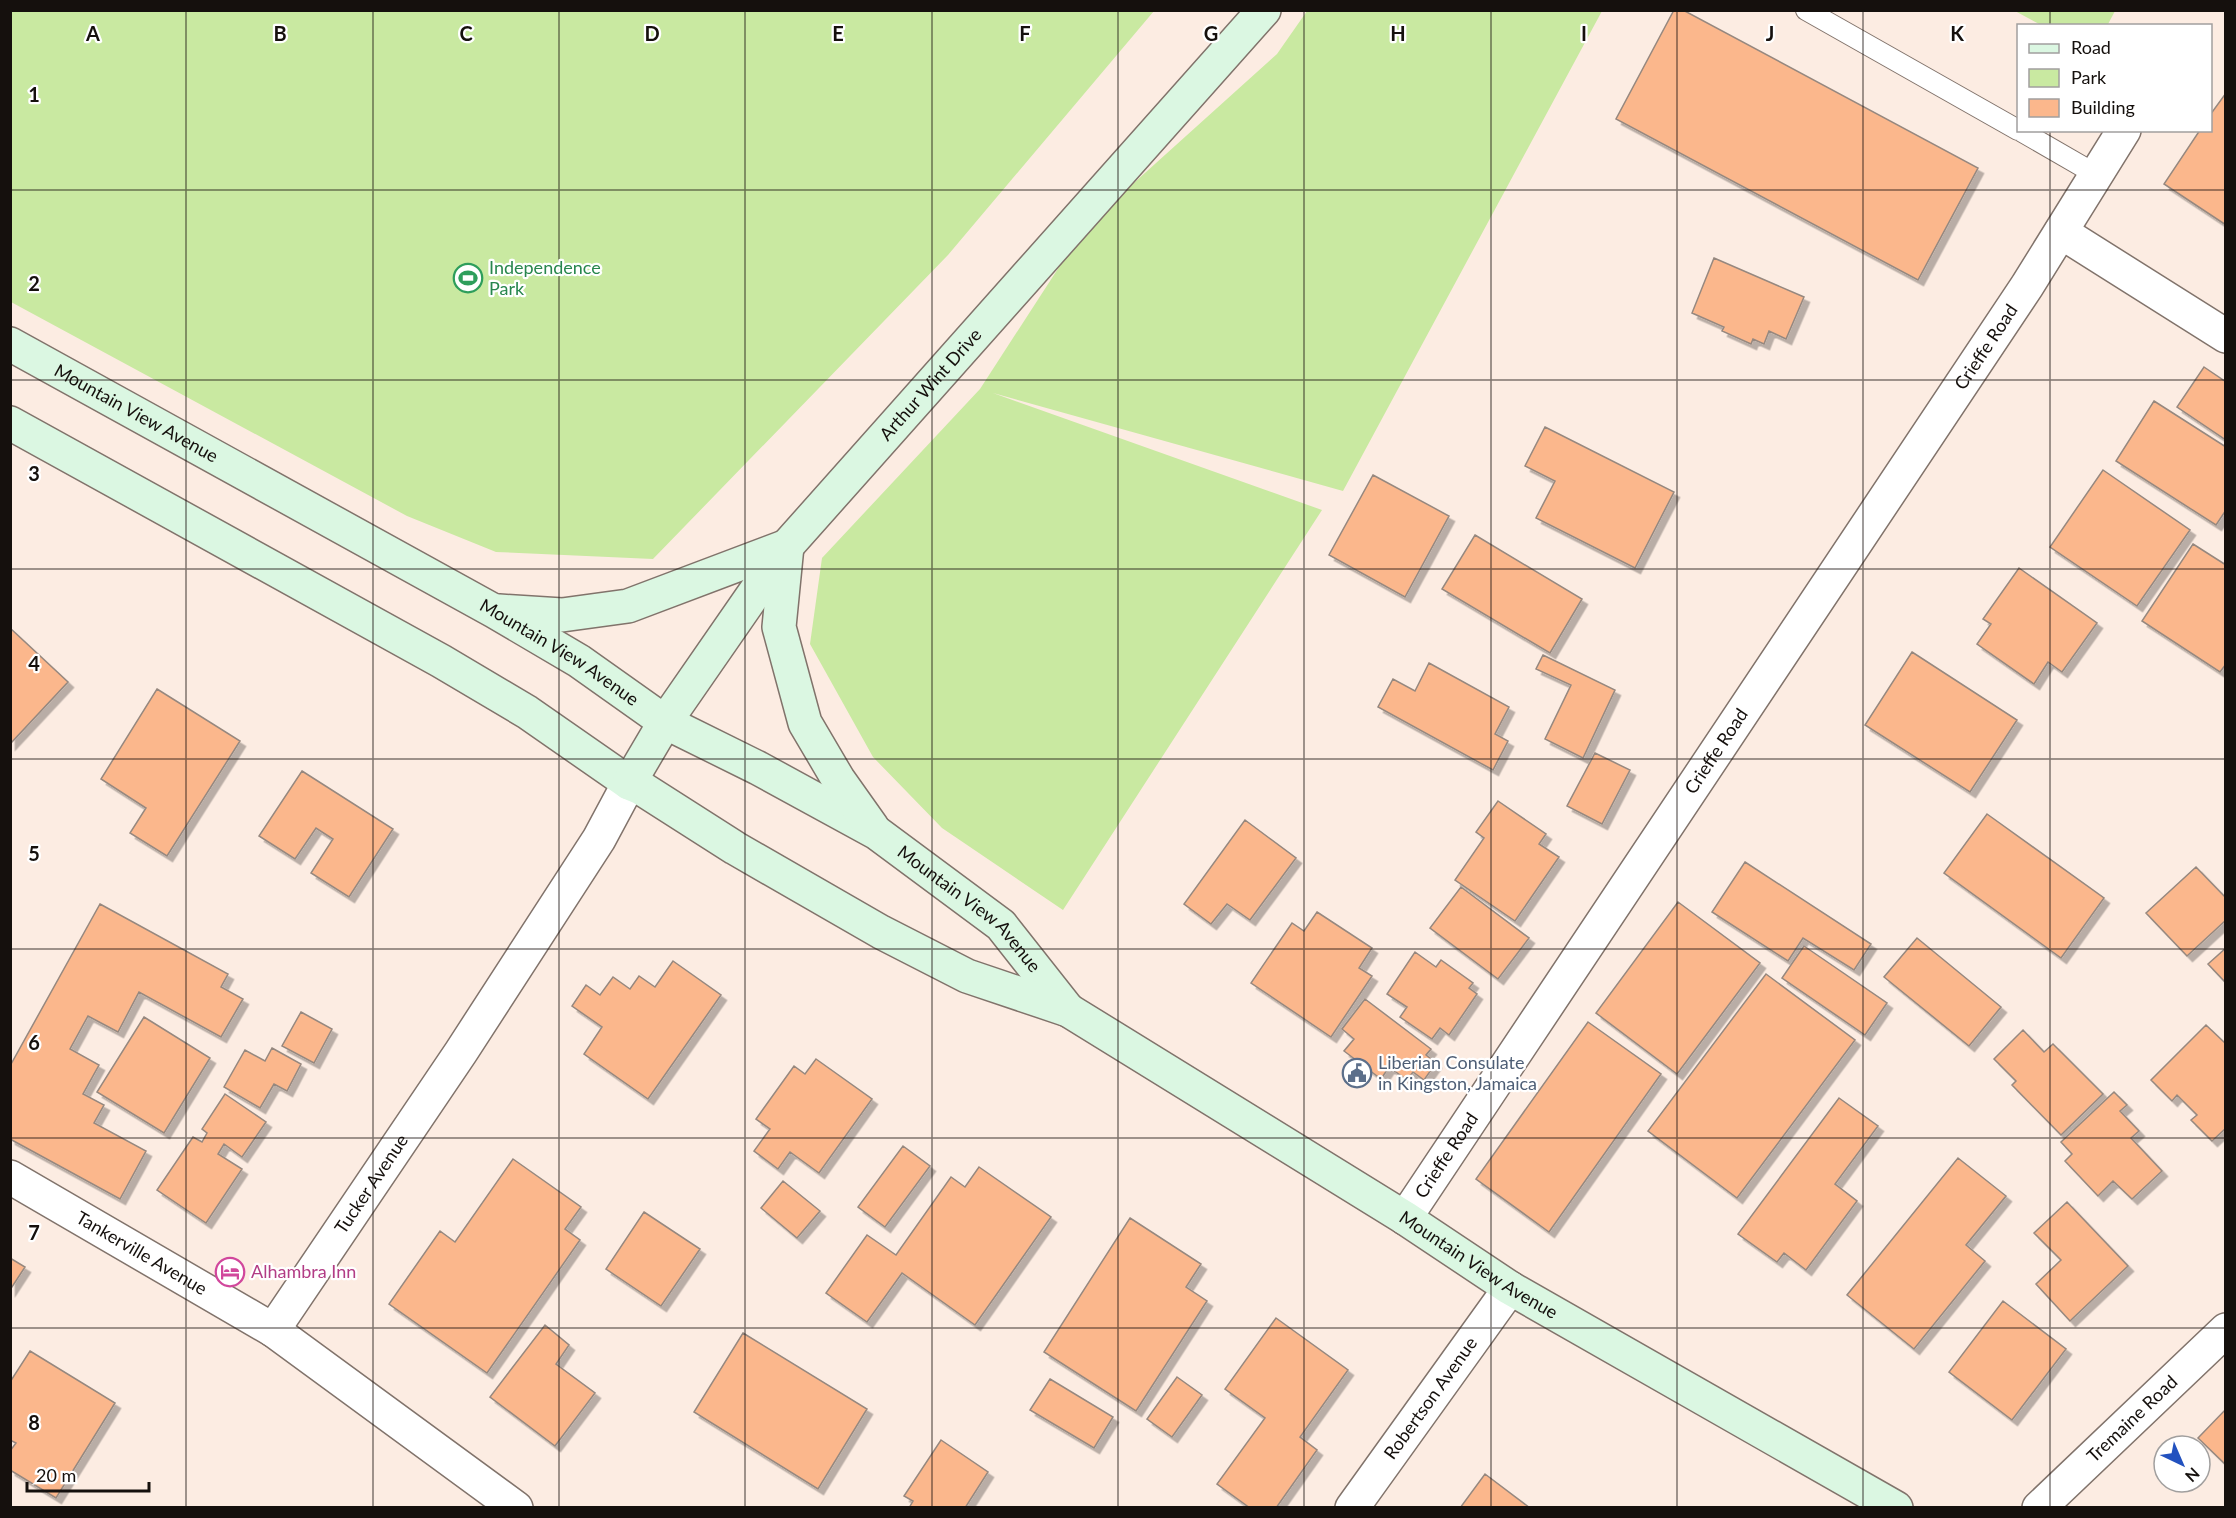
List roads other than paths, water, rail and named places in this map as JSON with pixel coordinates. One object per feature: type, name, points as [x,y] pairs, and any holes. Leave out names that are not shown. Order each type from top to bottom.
[{"type":"main road","name":"Arthur Wint Drive","points":[[629,783],[665,722],[787,546],[1264,10]]},
{"type":"main road","name":"Mountain View Avenue","points":[[10,344],[494,611],[579,661],[665,722],[758,768],[877,833],[1001,925],[1068,1010]]},
{"type":"main road","name":"Mountain View Avenue","points":[[10,423],[527,712],[629,783],[735,849],[881,932],[967,976],[1068,1010],[1405,1218],[1510,1288],[1896,1508]]},
{"type":"main road","points":[[494,611],[562,615],[628,606],[787,546],[779,627],[805,723],[838,779],[877,833]]},
{"type":"street","name":"Crieffe Road","points":[[1405,1218],[2027,286],[2123,132]]},
{"type":"street","points":[[2061,232],[2226,336]]},
{"type":"street","name":"Tucker Avenue","points":[[273,1330],[461,1052],[598,839],[629,783]]},
{"type":"street","name":"Tankerville Avenue","points":[[10,1177],[273,1330]]},
{"type":"street","name":"Robertson Avenue","points":[[1352,1508],[1510,1288]]},
{"type":"street","points":[[273,1330],[516,1508]]},
{"type":"street","name":"Tremaine Road","points":[[2038,1508],[2226,1330]]},
{"type":"lane","points":[[1806,10],[2017,129]]},
{"type":"lane","points":[[2022,132],[2097,175]]},
{"type":"place","name":"Independence Park","points":[[468,278]]},
{"type":"place","name":"Liberian Consulate in Kingston, Jamaica","points":[[1357,1073]]},
{"type":"place","name":"Alhambra Inn","points":[[230,1272]]}]
